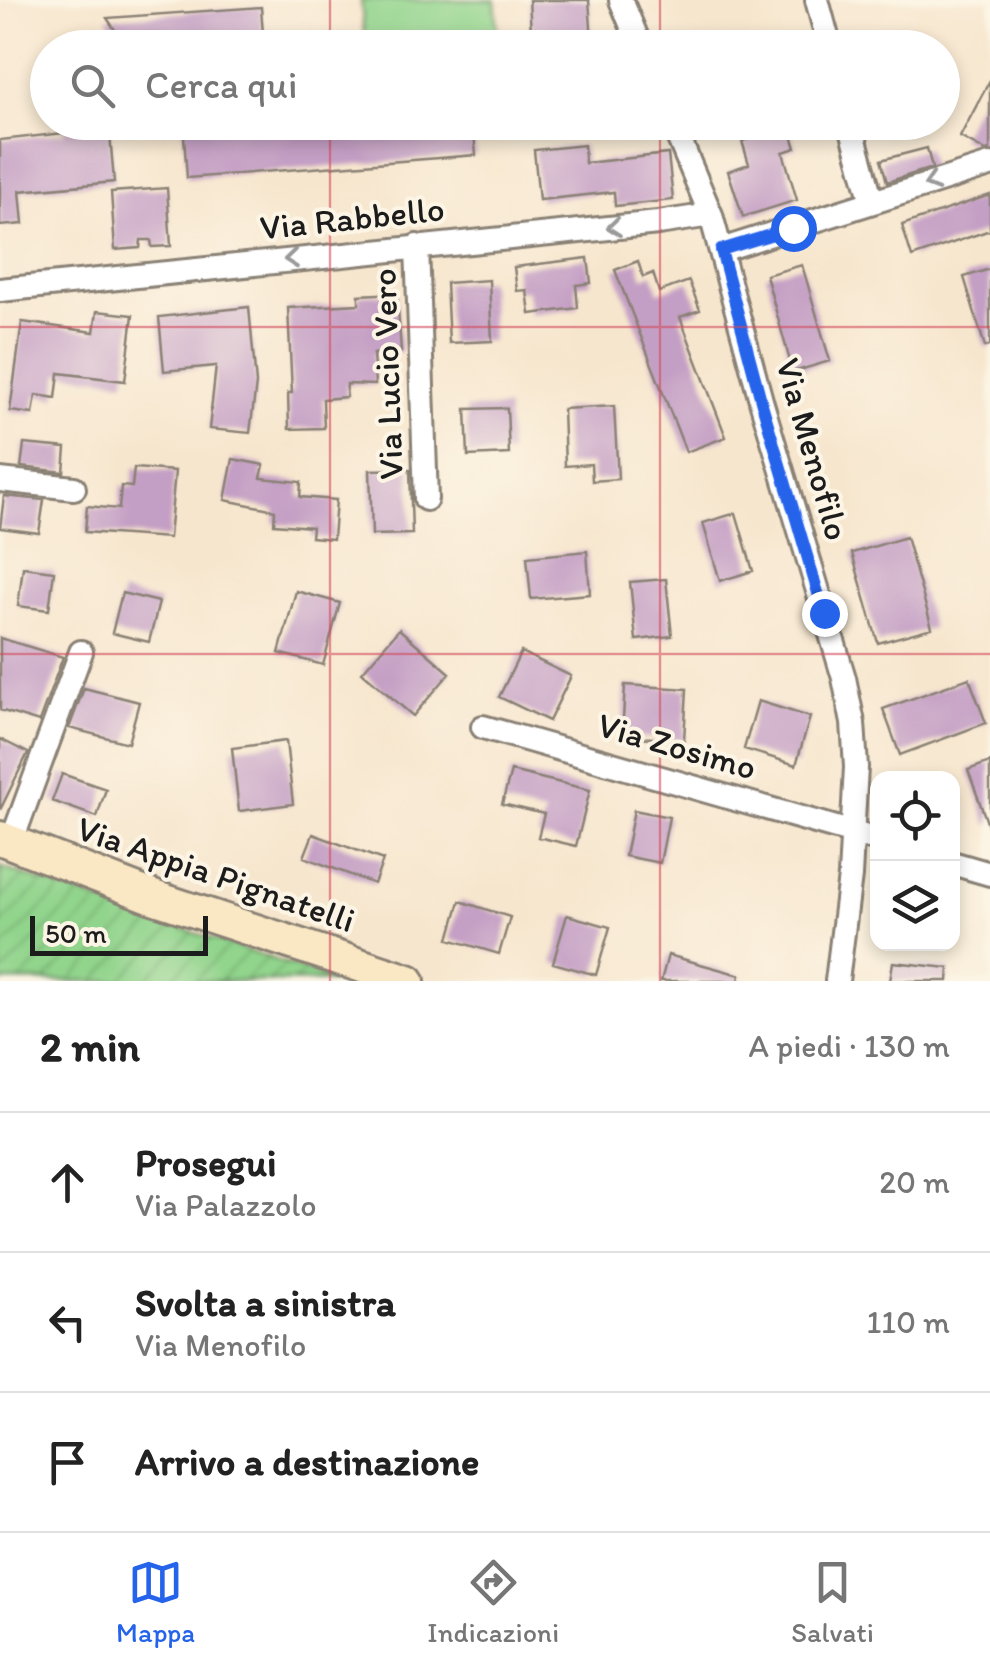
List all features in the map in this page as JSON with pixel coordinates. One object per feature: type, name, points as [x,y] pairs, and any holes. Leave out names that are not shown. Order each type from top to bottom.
[{"type":"main road","name":"Via Appia Pignatelli","points":[[6,841],[153,897],[408,981]]},
{"type":"street","points":[[621,0],[634,30]]},
{"type":"street","points":[[817,0],[825,30]]},
{"type":"street","name":"Via Menofilo","points":[[680,140],[711,215],[762,404],[844,678],[853,723],[856,767],[838,981]]},
{"type":"street","points":[[855,140],[872,202]]},
{"type":"street","points":[[721,250],[990,165]]},
{"type":"street","name":"Via Rabbello","points":[[0,290],[711,215]]},
{"type":"street","name":"Via Lucio Vero","points":[[418,246],[426,499]]},
{"type":"street","points":[[0,480],[74,488]]},
{"type":"street","points":[[6,841],[81,652]]},
{"type":"street","name":"Via Zosimo","points":[[483,727],[870,838]]},
{"type":"street","points":[[960,865],[990,874]]},
{"type":"green space","points":[[361,0],[495,0],[498,30],[364,30]]},
{"type":"green space","points":[[0,867],[338,981],[0,981]]},
{"type":"building","points":[[529,0],[589,0],[591,30],[531,30]]},
{"type":"building","points":[[261,7],[263,30],[115,30],[107,18]]},
{"type":"building","points":[[990,80],[990,150],[986,151],[960,137]]},
{"type":"building","points":[[30,137],[30,140],[110,140],[114,182],[20,191],[23,224],[0,226],[0,140]]},
{"type":"building","points":[[184,140],[475,140],[476,155],[187,178]]},
{"type":"building","points":[[793,140],[796,148],[783,152],[797,200],[743,217],[728,171],[749,164],[742,141]]},
{"type":"building","points":[[584,145],[585,163],[668,154],[673,200],[615,206],[614,192],[539,200],[534,150]]},
{"type":"building","points":[[927,148],[932,168],[887,182],[881,160]]},
{"type":"building","points":[[167,188],[171,246],[152,247],[151,240],[141,240],[140,248],[115,250],[111,192]]},
{"type":"building","points":[[990,195],[990,230],[912,257],[902,225]]},
{"type":"building","points":[[588,258],[591,283],[576,285],[578,308],[530,314],[527,290],[517,291],[514,267]]},
{"type":"building","points":[[638,261],[643,277],[653,273],[659,292],[689,281],[700,310],[680,317],[726,437],[686,452],[615,270]]},
{"type":"building","points":[[802,265],[830,361],[793,372],[766,275]]},
{"type":"building","points":[[990,269],[990,346],[985,347],[964,277]]},
{"type":"building","points":[[489,280],[492,341],[449,343],[446,283]]},
{"type":"building","points":[[397,293],[401,352],[373,354],[375,385],[347,384],[346,397],[323,399],[324,428],[289,429],[288,393],[292,393],[288,308],[359,304],[359,295]]},
{"type":"building","points":[[249,307],[256,384],[250,433],[209,429],[216,366],[164,371],[159,317]]},
{"type":"building","points":[[97,311],[133,315],[125,381],[59,373],[56,398],[36,395],[33,414],[10,411],[22,322],[94,332]]},
{"type":"building","points":[[614,406],[618,479],[592,481],[591,464],[565,466],[563,409]]},
{"type":"building","points":[[507,408],[509,454],[468,456],[466,409]]},
{"type":"building","points":[[24,444],[66,448],[64,472],[21,467]]},
{"type":"building","points":[[233,459],[264,465],[261,478],[301,482],[300,497],[336,500],[333,539],[311,537],[312,527],[274,524],[275,510],[225,500]]},
{"type":"building","points":[[134,468],[175,471],[169,538],[85,532],[87,506],[119,509],[121,486],[132,487]]},
{"type":"building","points":[[410,469],[412,534],[372,535],[370,470]]},
{"type":"building","points":[[4,496],[44,500],[39,533],[0,528]]},
{"type":"building","points":[[736,513],[753,571],[720,581],[703,523]]},
{"type":"building","points":[[906,537],[932,628],[878,643],[852,553]]},
{"type":"building","points":[[587,551],[590,594],[531,599],[527,557]]},
{"type":"building","points":[[23,567],[54,571],[49,610],[18,606]]},
{"type":"building","points":[[666,579],[672,636],[636,640],[630,582]]},
{"type":"building","points":[[296,591],[340,603],[323,665],[279,653]]},
{"type":"building","points":[[122,593],[159,602],[149,642],[112,633]]},
{"type":"building","points":[[399,629],[450,673],[413,716],[362,672]]},
{"type":"building","points":[[0,638],[63,657],[39,722],[0,710]]},
{"type":"building","points":[[521,652],[571,676],[549,721],[499,697]]},
{"type":"building","points":[[969,678],[986,723],[900,755],[883,709]]},
{"type":"building","points":[[625,685],[687,689],[684,740],[622,736]]},
{"type":"building","points":[[84,688],[139,702],[128,743],[69,728]]},
{"type":"building","points":[[758,701],[810,717],[796,765],[744,749]]},
{"type":"building","points":[[0,739],[28,753],[0,810]]},
{"type":"building","points":[[286,741],[293,804],[239,811],[232,748]]},
{"type":"building","points":[[990,762],[990,825],[988,825],[968,770]]},
{"type":"building","points":[[511,771],[590,790],[576,846],[538,837],[544,814],[502,804]]},
{"type":"building","points":[[62,774],[106,789],[97,817],[52,801]]},
{"type":"building","points":[[634,810],[669,817],[660,863],[625,856]]},
{"type":"building","points":[[313,834],[383,860],[374,884],[304,857]]},
{"type":"building","points":[[460,901],[510,917],[499,954],[449,939]]},
{"type":"building","points":[[567,915],[610,927],[596,975],[553,963]]},
{"type":"building","points":[[668,955],[740,975],[739,981],[661,981]]},
{"type":"building","points":[[893,962],[949,968],[948,981],[890,981]]},
{"type":"route","points":[[793,228],[721,250],[824,613]]}]
